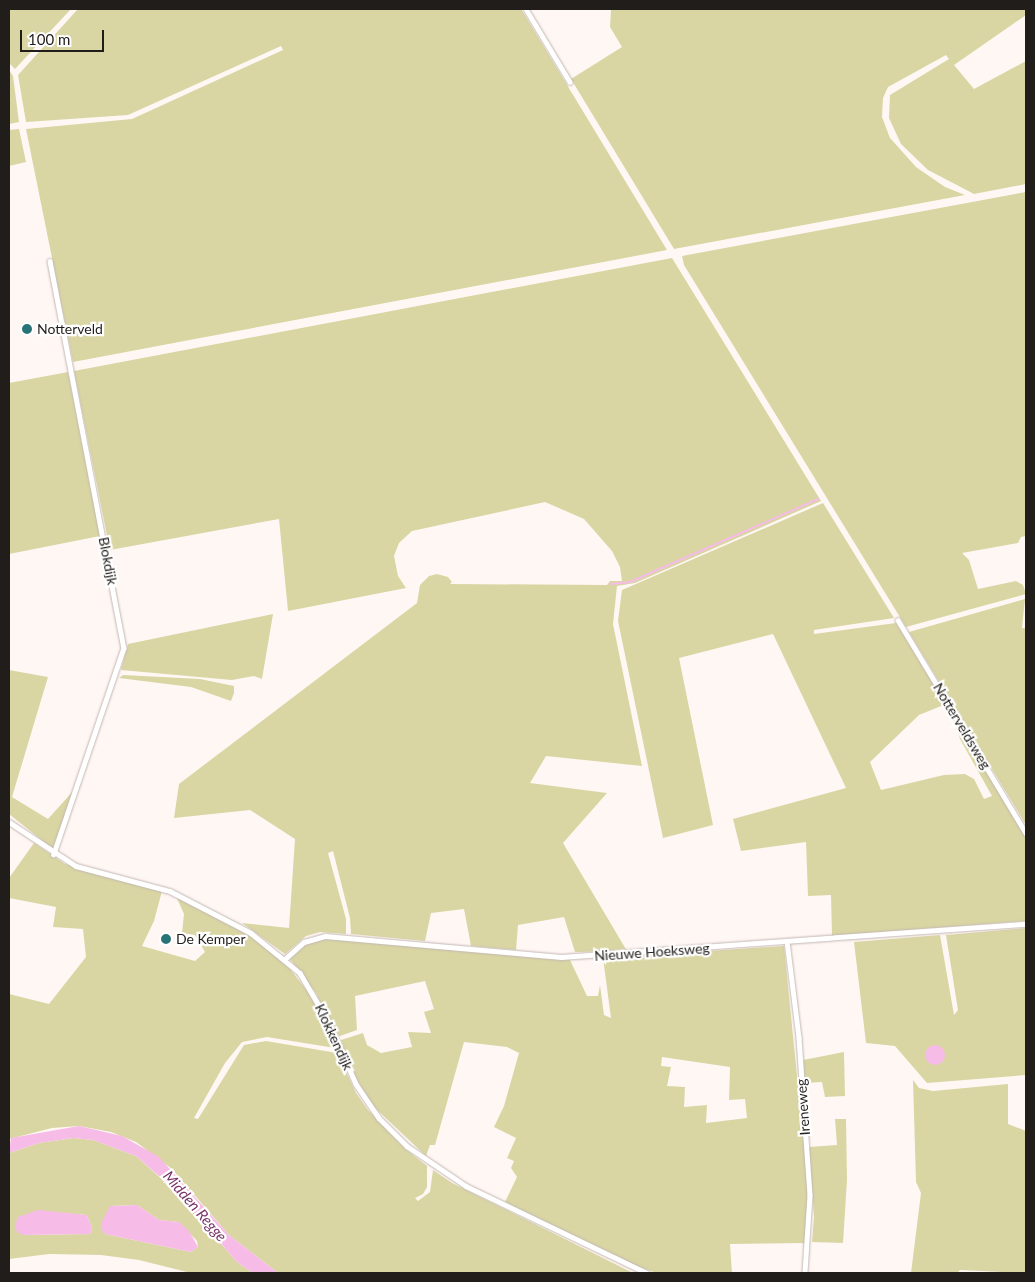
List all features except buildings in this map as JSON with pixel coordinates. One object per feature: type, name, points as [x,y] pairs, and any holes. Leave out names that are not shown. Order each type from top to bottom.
[{"type":"street","points":[[526,9],[570,82]]},
{"type":"street","name":"Blokdijk","points":[[50,261],[124,648],[54,854]]},
{"type":"street","name":"Notterveldsweg","points":[[898,620],[1026,832]]},
{"type":"street","name":"Klokkendijk","points":[[9,822],[54,854],[76,866],[170,891],[194,901],[251,933],[285,959],[310,988],[367,1102],[407,1146],[466,1186],[648,1273]]},
{"type":"street","name":"Nieuwe Hoeksweg","points":[[285,959],[304,942],[325,936],[562,958],[1026,924]]},
{"type":"street","name":"Ireneweg","points":[[787,942],[799,1038],[810,1195],[805,1273]]},
{"type":"shaded area","points":[[9,9],[71,9],[15,69],[9,63]]},
{"type":"shaded area","points":[[78,9],[521,9],[667,250],[73,362],[26,129],[132,119],[283,50],[281,46],[128,115],[26,122],[18,75]]},
{"type":"shaded area","points":[[611,9],[1026,9],[1026,15],[954,65],[974,89],[1026,61],[1026,184],[974,194],[928,170],[901,144],[889,118],[890,95],[949,59],[946,55],[888,87],[883,98],[882,117],[890,138],[916,167],[945,187],[965,195],[674,249],[571,79],[622,47],[610,27]]},
{"type":"shaded area","points":[[9,70],[13,76],[19,122],[9,124]]},
{"type":"shaded area","points":[[19,129],[26,162],[9,166],[9,130]]},
{"type":"shaded area","points":[[1026,192],[1026,536],[1021,537],[1018,543],[962,553],[969,560],[978,589],[1016,581],[1023,585],[1026,594],[906,627],[684,265],[682,256]]},
{"type":"shaded area","points":[[672,258],[821,501],[635,583],[617,586],[613,624],[642,766],[546,756],[530,783],[607,793],[563,843],[627,951],[575,952],[564,917],[518,925],[516,950],[471,946],[464,909],[431,913],[425,941],[351,934],[350,918],[333,851],[328,853],[346,919],[346,934],[320,932],[306,936],[285,954],[242,923],[289,928],[295,839],[250,810],[174,818],[179,784],[417,603],[420,585],[429,576],[437,574],[448,577],[452,582],[450,584],[607,585],[610,581],[622,581],[620,567],[612,551],[584,519],[545,502],[412,531],[399,543],[394,556],[398,576],[406,588],[288,611],[279,519],[110,550],[74,371]]},
{"type":"shaded area","points":[[68,372],[100,536],[9,554],[9,383]]},
{"type":"shaded area","points":[[823,503],[894,618],[814,630],[814,634],[896,623],[946,704],[919,715],[870,762],[881,790],[944,775],[965,774],[974,779],[984,799],[992,796],[960,739],[952,714],[1026,837],[1026,921],[832,936],[831,895],[808,896],[806,842],[741,851],[733,819],[846,788],[773,634],[679,658],[713,825],[663,838],[618,621],[622,590]]},
{"type":"shaded area","points":[[1025,599],[1022,628],[1026,628],[1026,825],[909,632]]},
{"type":"shaded area","points":[[273,614],[262,679],[254,676],[232,680],[121,670],[128,644]]},
{"type":"shaded area","points":[[9,670],[48,677],[12,797],[48,819],[73,791],[53,849],[9,814]]},
{"type":"shaded area","points":[[123,675],[200,679],[234,686],[234,693],[231,701],[191,687],[119,678]]},
{"type":"shaded area","points":[[34,843],[65,864],[162,891],[154,921],[142,946],[195,961],[205,952],[195,935],[182,933],[184,914],[176,896],[255,939],[290,969],[312,997],[335,1048],[267,1037],[242,1042],[225,1063],[194,1118],[198,1119],[244,1045],[266,1041],[337,1053],[356,1093],[368,1110],[404,1148],[427,1166],[427,1187],[423,1194],[415,1198],[418,1201],[430,1192],[433,1170],[452,1183],[633,1273],[278,1273],[229,1235],[172,1169],[136,1142],[111,1132],[79,1126],[52,1128],[9,1139],[9,994],[49,1004],[86,957],[83,929],[53,927],[56,907],[9,898],[9,878]]},
{"type":"shaded area","points":[[1026,928],[1026,1075],[927,1083],[895,1046],[866,1043],[854,942],[940,935],[954,1015],[958,1010],[946,935]]},
{"type":"shaded area","points":[[326,938],[570,960],[587,996],[598,996],[600,985],[604,1015],[611,1018],[603,958],[784,946],[808,1186],[807,1243],[730,1244],[732,1273],[657,1273],[633,1265],[505,1202],[517,1177],[511,1168],[514,1161],[507,1158],[516,1138],[494,1127],[504,1106],[519,1053],[507,1047],[464,1042],[435,1145],[430,1145],[426,1156],[373,1106],[354,1075],[338,1041],[363,1033],[367,1045],[381,1053],[412,1047],[408,1032],[431,1033],[424,1012],[434,1009],[425,981],[355,996],[357,1030],[337,1037],[316,993],[290,959],[309,941]],"holes":[[[662,1057],[730,1067],[729,1100],[745,1099],[747,1118],[706,1123],[707,1105],[684,1107],[685,1087],[667,1086],[671,1067],[661,1066]]]},
{"type":"shaded area","points":[[844,1052],[845,1096],[825,1097],[822,1082],[805,1083],[803,1060]]},
{"type":"shaded area","points":[[913,1080],[919,1088],[933,1091],[1008,1084],[1008,1124],[1026,1131],[1026,1273],[960,1270],[957,1273],[911,1273],[921,1193],[916,1182]]},
{"type":"shaded area","points":[[835,1119],[846,1119],[847,1180],[843,1243],[812,1242],[814,1217],[809,1147],[837,1145]]},
{"type":"shaded area","points":[[73,1138],[93,1140],[136,1156],[174,1190],[237,1262],[253,1273],[191,1273],[139,1260],[101,1255],[49,1254],[9,1259],[9,1153],[39,1143]],"holes":[[[137,1205],[159,1220],[179,1222],[197,1241],[198,1247],[191,1252],[105,1234],[110,1206]],[[62,1213],[87,1215],[92,1229],[90,1234],[23,1235]]]},
{"type":"water","points":[[931,1045],[939,1045],[945,1051],[945,1059],[939,1065],[931,1065],[925,1059],[925,1051]]},
{"type":"water","name":"Midden Regge","points":[[79,1126],[122,1136],[159,1157],[229,1235],[278,1273],[253,1273],[237,1262],[174,1189],[136,1156],[93,1140],[73,1138],[39,1143],[9,1153],[11,1138]]},
{"type":"water","points":[[137,1205],[159,1220],[179,1222],[189,1231],[198,1247],[191,1252],[105,1234],[101,1229],[101,1223],[110,1206]]},
{"type":"water","points":[[38,1210],[87,1215],[92,1229],[90,1234],[23,1235],[17,1232],[15,1226],[18,1217]]},
{"type":"waterway","points":[[611,584],[630,582],[818,499]]},
{"type":"place","name":"Notterveld","points":[[27,329]]},
{"type":"place","name":"De Kemper","points":[[166,939]]}]
